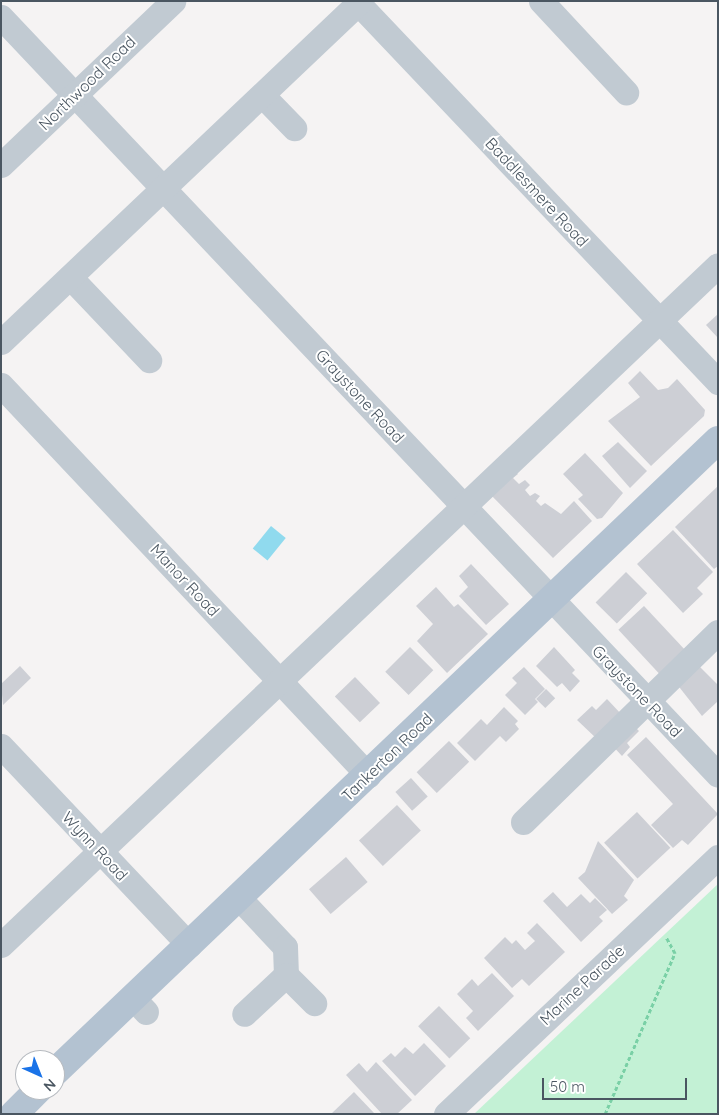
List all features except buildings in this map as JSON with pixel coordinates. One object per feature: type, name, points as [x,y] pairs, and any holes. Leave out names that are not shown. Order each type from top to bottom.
[{"type":"main road","name":"Tankerton Road","points":[[65,1064],[139,1006],[189,945],[718,440]]},
{"type":"main road","points":[[14,1114],[28,1100]]},
{"type":"street","name":"Northwood Road","points":[[1,165],[174,1]]},
{"type":"street","points":[[541,1],[626,92]]},
{"type":"street","points":[[1,342],[263,96],[358,2]]},
{"type":"street","name":"Baddlesmere Road","points":[[358,2],[718,382]]},
{"type":"street","name":"Graystone Road","points":[[1,17],[465,507],[550,600],[718,775]]},
{"type":"street","points":[[263,96],[294,128]]},
{"type":"street","points":[[1,945],[718,265]]},
{"type":"street","points":[[70,277],[150,360]]},
{"type":"street","name":"Manor Road","points":[[1,385],[368,775]]},
{"type":"street","points":[[523,822],[646,699],[718,632]]},
{"type":"street","name":"Wynn Road","points":[[1,746],[189,945]]},
{"type":"street","name":"Marine Parade","points":[[446,1114],[718,857]]},
{"type":"street","points":[[239,898],[285,947],[286,974],[314,1003]]},
{"type":"street","points":[[244,1014],[286,974]]},
{"type":"path","points":[[605,1114],[675,953],[654,917]]},
{"type":"green space","points":[[718,884],[718,1114],[474,1114]]},
{"type":"water","points":[[271,526],[286,538],[268,560],[253,549]]}]
